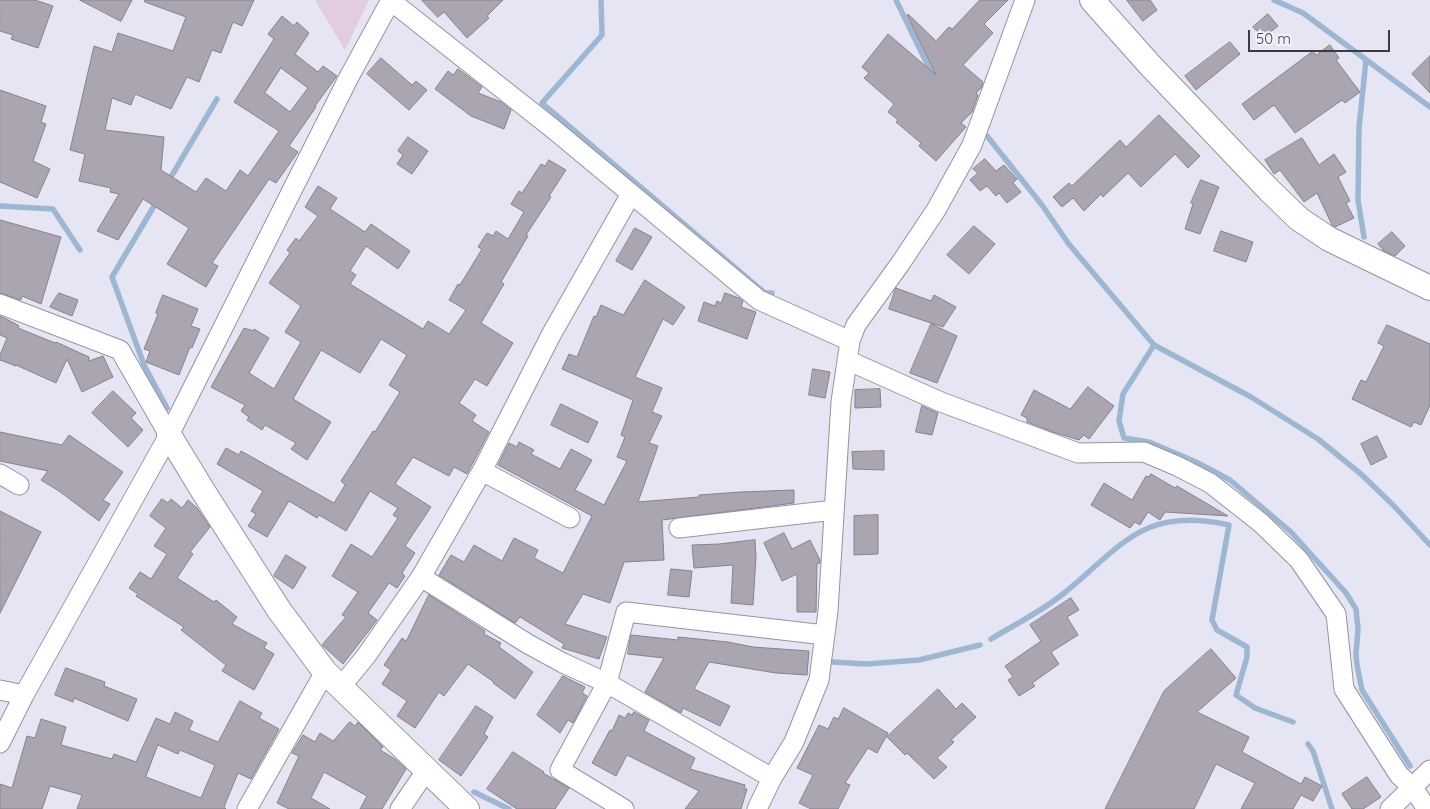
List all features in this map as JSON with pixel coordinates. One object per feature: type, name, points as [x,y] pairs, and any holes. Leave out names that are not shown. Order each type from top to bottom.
[{"type":"street","points":[[0,743],[24,695],[169,435],[349,77],[392,0],[760,300],[850,341]]},
{"type":"street","points":[[757,809],[772,778],[794,742],[819,680],[828,611],[841,402],[850,341],[856,325],[936,210],[972,145],[1025,0]]},
{"type":"street","points":[[1092,0],[1155,70],[1299,219],[1329,239],[1430,288]]},
{"type":"street","points":[[247,809],[332,680],[366,656],[421,576],[482,471],[551,335],[631,194]]},
{"type":"street","points":[[2,311],[120,350],[203,491],[278,610],[332,680],[467,809]]},
{"type":"street","points":[[847,360],[941,402],[1078,453],[1144,452],[1210,483],[1261,524],[1299,560],[1336,614],[1344,689],[1399,775],[1413,788],[1428,809]]},
{"type":"street","points":[[482,471],[570,518]]},
{"type":"street","points":[[0,474],[19,485]]},
{"type":"street","points":[[679,528],[834,510]]},
{"type":"street","points":[[421,576],[528,644],[563,664],[606,683],[772,778]]},
{"type":"street","points":[[624,809],[560,770],[606,683],[626,612],[825,635]]},
{"type":"street","points":[[0,690],[24,695]]},
{"type":"street","points":[[1390,809],[1430,770]]},
{"type":"street","points":[[400,809],[426,771]]},
{"type":"shaded area","points":[[315,0],[369,0],[345,50]]},
{"type":"building","points":[[0,0],[35,0],[53,6],[38,48],[11,39],[13,35],[0,31]]},
{"type":"building","points":[[80,0],[132,0],[121,21]]},
{"type":"building","points":[[145,0],[254,0],[242,26],[233,22],[221,53],[212,50],[199,82],[187,77],[171,109],[135,94],[131,105],[112,98],[105,130],[164,137],[161,170],[196,192],[206,178],[226,191],[240,170],[248,176],[279,131],[234,102],[274,39],[268,34],[282,16],[294,26],[297,22],[309,33],[295,54],[318,72],[323,66],[337,76],[289,146],[298,152],[276,183],[269,179],[212,263],[218,266],[206,287],[167,264],[189,228],[143,199],[118,240],[97,231],[119,194],[110,192],[111,188],[79,181],[85,154],[70,150],[94,46],[112,52],[118,33],[173,51],[186,17],[145,2]],"holes":[[[281,68],[308,88],[290,112],[265,93]]]},
{"type":"building","points":[[422,0],[503,0],[487,16],[489,18],[467,38],[444,12],[438,17]]},
{"type":"building","points":[[980,0],[1008,0],[984,24],[993,33],[963,65],[983,82],[981,88],[976,93],[978,95],[972,112],[961,123],[966,127],[936,161],[919,146],[921,143],[896,122],[898,120],[888,112],[894,104],[864,78],[869,73],[862,67],[888,34],[936,75],[907,15],[936,41],[949,27],[952,29]]},
{"type":"building","points":[[1127,0],[1150,0],[1157,10],[1143,21]]},
{"type":"building","points":[[1268,14],[1278,26],[1263,38],[1253,27]]},
{"type":"building","points":[[1230,42],[1240,54],[1196,90],[1185,76]]},
{"type":"building","points":[[1330,45],[1339,58],[1336,60],[1360,92],[1345,103],[1342,100],[1295,133],[1274,105],[1254,120],[1242,104],[1313,51],[1316,55]]},
{"type":"building","points":[[1430,56],[1430,93],[1412,74]]},
{"type":"building","points":[[381,58],[412,85],[416,81],[427,90],[409,110],[367,74]]},
{"type":"building","points":[[458,69],[482,87],[478,93],[501,102],[511,110],[504,129],[471,116],[435,89],[448,71],[453,75]]},
{"type":"building","points":[[0,90],[46,106],[41,122],[46,124],[33,161],[50,169],[37,198],[0,182]]},
{"type":"building","points":[[1159,115],[1200,156],[1188,168],[1175,154],[1141,187],[1128,173],[1103,197],[1101,194],[1084,211],[1073,198],[1062,207],[1053,197],[1069,183],[1072,186],[1120,140],[1126,147]]},
{"type":"building","points":[[408,137],[428,151],[412,174],[397,164],[403,155],[398,151]]},
{"type":"building","points":[[1302,138],[1319,165],[1334,154],[1346,172],[1338,177],[1350,201],[1346,203],[1354,218],[1335,227],[1332,225],[1317,193],[1304,202],[1280,170],[1274,174],[1265,160]]},
{"type":"building","points":[[985,159],[996,171],[1004,165],[1017,179],[1013,183],[1021,192],[1007,203],[999,193],[996,196],[987,186],[980,191],[970,180],[978,173],[973,169]]},
{"type":"building","points":[[549,160],[566,170],[526,235],[528,236],[501,282],[504,284],[481,323],[513,343],[487,386],[475,379],[459,403],[476,415],[472,421],[489,432],[467,474],[454,467],[449,476],[413,457],[395,484],[431,507],[405,546],[415,553],[402,573],[405,576],[397,588],[389,583],[368,613],[377,620],[343,664],[322,645],[346,617],[342,615],[358,592],[332,576],[351,544],[372,557],[398,518],[393,515],[398,508],[370,491],[346,531],[319,515],[317,518],[289,501],[267,537],[248,526],[256,514],[251,511],[263,491],[217,464],[226,448],[239,455],[241,451],[334,503],[345,485],[341,481],[400,392],[389,385],[407,355],[381,339],[360,373],[321,350],[293,399],[331,422],[307,460],[291,449],[296,443],[265,425],[262,430],[247,420],[249,417],[241,411],[245,405],[211,387],[244,328],[254,331],[254,329],[269,338],[249,373],[274,389],[301,342],[285,332],[301,306],[269,283],[290,253],[287,250],[296,238],[299,241],[318,216],[305,207],[318,186],[337,198],[330,209],[365,232],[371,224],[410,251],[398,269],[366,246],[350,271],[356,275],[350,284],[423,329],[428,321],[449,334],[466,310],[449,300],[482,249],[478,247],[487,233],[493,236],[496,231],[508,239],[524,212],[511,204],[519,191],[522,193],[541,164],[545,166]]},
{"type":"building","points":[[1201,180],[1219,187],[1200,234],[1185,229],[1193,204],[1191,203]]},
{"type":"building","points":[[0,220],[61,237],[41,304],[22,296],[21,300],[0,293]]},
{"type":"building","points":[[974,226],[995,244],[969,274],[947,255]]},
{"type":"building","points":[[635,228],[652,237],[632,270],[616,261]]},
{"type":"building","points":[[1221,231],[1253,242],[1246,262],[1214,251]]},
{"type":"building","points":[[1392,232],[1405,246],[1395,256],[1384,251],[1378,244]]},
{"type":"building","points":[[645,280],[685,307],[673,325],[663,319],[635,377],[662,388],[652,412],[662,416],[649,443],[658,446],[638,502],[699,497],[699,495],[794,490],[794,503],[662,520],[664,560],[624,562],[610,603],[583,594],[565,624],[607,637],[599,659],[562,648],[564,644],[520,617],[515,623],[439,575],[451,555],[464,562],[474,545],[502,561],[514,538],[538,550],[534,558],[563,573],[592,516],[498,465],[509,443],[517,447],[519,442],[534,450],[531,454],[560,469],[571,449],[592,460],[575,490],[604,505],[627,461],[617,457],[625,437],[621,435],[633,400],[562,369],[569,354],[577,357],[594,316],[596,317],[601,305],[623,315]]},
{"type":"building","points":[[896,288],[931,301],[934,295],[956,307],[943,327],[889,309]]},
{"type":"building","points":[[59,293],[78,300],[72,316],[50,307]]},
{"type":"building","points":[[725,293],[743,301],[741,307],[756,312],[747,339],[698,321],[704,302],[715,306],[717,301],[721,303]]},
{"type":"building","points":[[163,295],[198,309],[191,326],[200,329],[192,348],[190,347],[179,375],[146,362],[150,351],[144,349],[158,314],[156,313]]},
{"type":"building","points":[[0,316],[19,326],[18,328],[89,357],[89,361],[103,356],[113,377],[82,392],[67,359],[56,383],[0,360],[0,355],[7,338],[0,335]]},
{"type":"building","points":[[931,324],[957,336],[937,383],[910,373]]},
{"type":"building","points":[[1387,325],[1430,344],[1430,405],[1421,425],[1414,422],[1411,427],[1352,399],[1361,380],[1366,382],[1384,346],[1378,343]]},
{"type":"building","points":[[813,369],[830,372],[825,398],[809,395]]},
{"type":"building","points":[[1088,387],[1114,406],[1089,439],[1084,435],[1079,440],[1053,432],[1027,422],[1027,418],[1021,415],[1034,390],[1070,409]]},
{"type":"building","points":[[880,389],[881,407],[855,408],[855,390]]},
{"type":"building","points":[[113,391],[136,413],[131,418],[143,430],[128,447],[92,413]]},
{"type":"building","points":[[561,404],[598,422],[588,443],[551,425]]},
{"type":"building","points":[[922,406],[938,413],[932,435],[916,432]]},
{"type":"building","points":[[0,432],[62,445],[69,435],[123,472],[103,500],[110,504],[99,521],[41,480],[48,471],[0,461]]},
{"type":"building","points":[[1377,436],[1387,457],[1371,465],[1361,444]]},
{"type":"building","points":[[884,451],[884,470],[853,469],[852,452]]},
{"type":"building","points":[[1151,474],[1175,488],[1177,486],[1228,516],[1165,512],[1160,520],[1148,512],[1140,525],[1135,522],[1130,528],[1091,505],[1104,483],[1132,500],[1146,476],[1149,477]]},
{"type":"building","points":[[162,499],[168,503],[171,499],[182,508],[188,500],[197,508],[210,527],[190,552],[193,554],[177,578],[214,602],[216,600],[237,617],[232,624],[267,643],[264,648],[274,654],[254,690],[222,671],[226,665],[181,630],[184,627],[136,596],[138,594],[129,588],[140,572],[151,579],[167,554],[154,546],[166,528],[150,516]]},
{"type":"building","points":[[0,511],[41,532],[0,613]]},
{"type":"building","points":[[878,515],[878,554],[854,555],[854,516]]},
{"type":"building","points":[[784,533],[792,549],[810,540],[820,560],[820,563],[817,564],[816,612],[797,612],[797,574],[782,581],[764,543]]},
{"type":"building","points":[[755,540],[756,557],[753,605],[731,603],[733,565],[694,568],[692,545]]},
{"type":"building","points":[[286,555],[306,567],[293,589],[274,576]]},
{"type":"building","points":[[671,569],[692,571],[689,597],[668,595]]},
{"type":"building","points":[[429,595],[485,631],[484,634],[501,643],[499,647],[533,672],[515,699],[468,664],[444,696],[439,692],[415,728],[397,716],[407,701],[382,684],[391,670],[384,665],[402,638],[406,641]]},
{"type":"building","points":[[1071,598],[1079,610],[1067,617],[1078,635],[1051,652],[1059,664],[1032,683],[1035,686],[1019,696],[1008,680],[1013,677],[1005,666],[1041,641],[1030,625]]},
{"type":"building","points":[[631,635],[678,640],[678,637],[728,642],[753,647],[809,651],[807,675],[776,673],[709,662],[694,689],[730,706],[720,726],[683,708],[681,713],[645,692],[664,658],[628,654]]},
{"type":"building","points":[[1211,649],[1236,678],[1197,712],[1249,737],[1242,752],[1301,784],[1305,777],[1322,786],[1313,801],[1301,795],[1293,809],[1241,809],[1255,783],[1216,764],[1194,809],[1105,809],[1164,691]]},
{"type":"building","points":[[66,668],[105,682],[104,686],[137,699],[128,721],[74,698],[73,702],[55,695]]},
{"type":"building","points":[[563,676],[585,687],[582,693],[587,696],[573,723],[568,720],[560,733],[537,715]]},
{"type":"building","points":[[938,689],[956,709],[962,703],[976,717],[951,740],[954,742],[937,758],[947,767],[934,779],[887,737]]},
{"type":"building","points":[[240,701],[262,713],[259,718],[279,729],[251,779],[238,773],[224,807],[226,809],[77,809],[82,795],[50,786],[42,809],[0,809],[0,784],[12,788],[27,736],[35,738],[41,719],[66,727],[61,745],[112,759],[114,754],[136,762],[156,718],[170,724],[175,712],[193,721],[189,730],[218,742]],"holes":[[[158,745],[178,754],[180,750],[215,765],[201,798],[146,777]]]},
{"type":"building","points":[[476,706],[493,717],[484,734],[488,737],[461,776],[439,760]]},
{"type":"building","points":[[844,708],[888,733],[877,753],[868,748],[845,783],[850,785],[838,809],[811,809],[799,803],[813,775],[797,768],[819,725],[828,729],[834,717],[838,719]]},
{"type":"building","points":[[634,712],[649,720],[644,731],[695,758],[690,769],[745,785],[744,789],[747,789],[741,809],[685,809],[699,791],[627,755],[616,776],[592,763],[610,730],[612,731],[619,715],[625,718],[628,713],[632,715]]},
{"type":"building","points":[[350,722],[355,726],[358,722],[383,747],[380,750],[395,759],[406,769],[382,809],[360,809],[367,796],[324,772],[311,798],[330,809],[289,809],[277,803],[299,756],[292,753],[303,735],[315,742],[320,733],[333,741]]},
{"type":"building","points":[[513,752],[569,788],[555,809],[517,809],[487,789]]},
{"type":"building","points":[[1367,777],[1381,797],[1363,809],[1352,809],[1342,794]]},
{"type":"waterway","points":[[601,0],[602,35],[542,103],[765,293],[772,293]]},
{"type":"waterway","points":[[896,0],[930,70],[935,75]]},
{"type":"waterway","points":[[1274,0],[1303,13],[1430,107]]},
{"type":"waterway","points":[[1364,237],[1358,200],[1359,128],[1366,60]]},
{"type":"waterway","points":[[168,182],[217,99]]},
{"type":"waterway","points":[[987,136],[1042,205],[1068,243],[1154,345],[1251,397],[1318,439],[1361,474],[1430,545]]},
{"type":"waterway","points":[[157,201],[112,277],[144,365],[167,408]]},
{"type":"waterway","points":[[0,206],[53,209],[80,250]]},
{"type":"waterway","points":[[1154,345],[1123,394],[1119,421],[1124,438],[1149,442],[1196,462],[1230,480],[1291,532],[1346,593],[1356,609],[1358,629],[1356,654],[1362,690],[1410,766]]},
{"type":"waterway","points":[[991,639],[1055,600],[1136,534],[1154,526],[1175,521],[1200,521],[1229,525],[1212,620],[1217,630],[1247,647],[1247,657],[1236,695],[1255,708],[1293,722]]},
{"type":"waterway","points":[[833,662],[866,664],[919,660],[980,645]]},
{"type":"waterway","points":[[1308,744],[1313,751],[1332,809]]},
{"type":"waterway","points":[[474,792],[509,809]]}]
